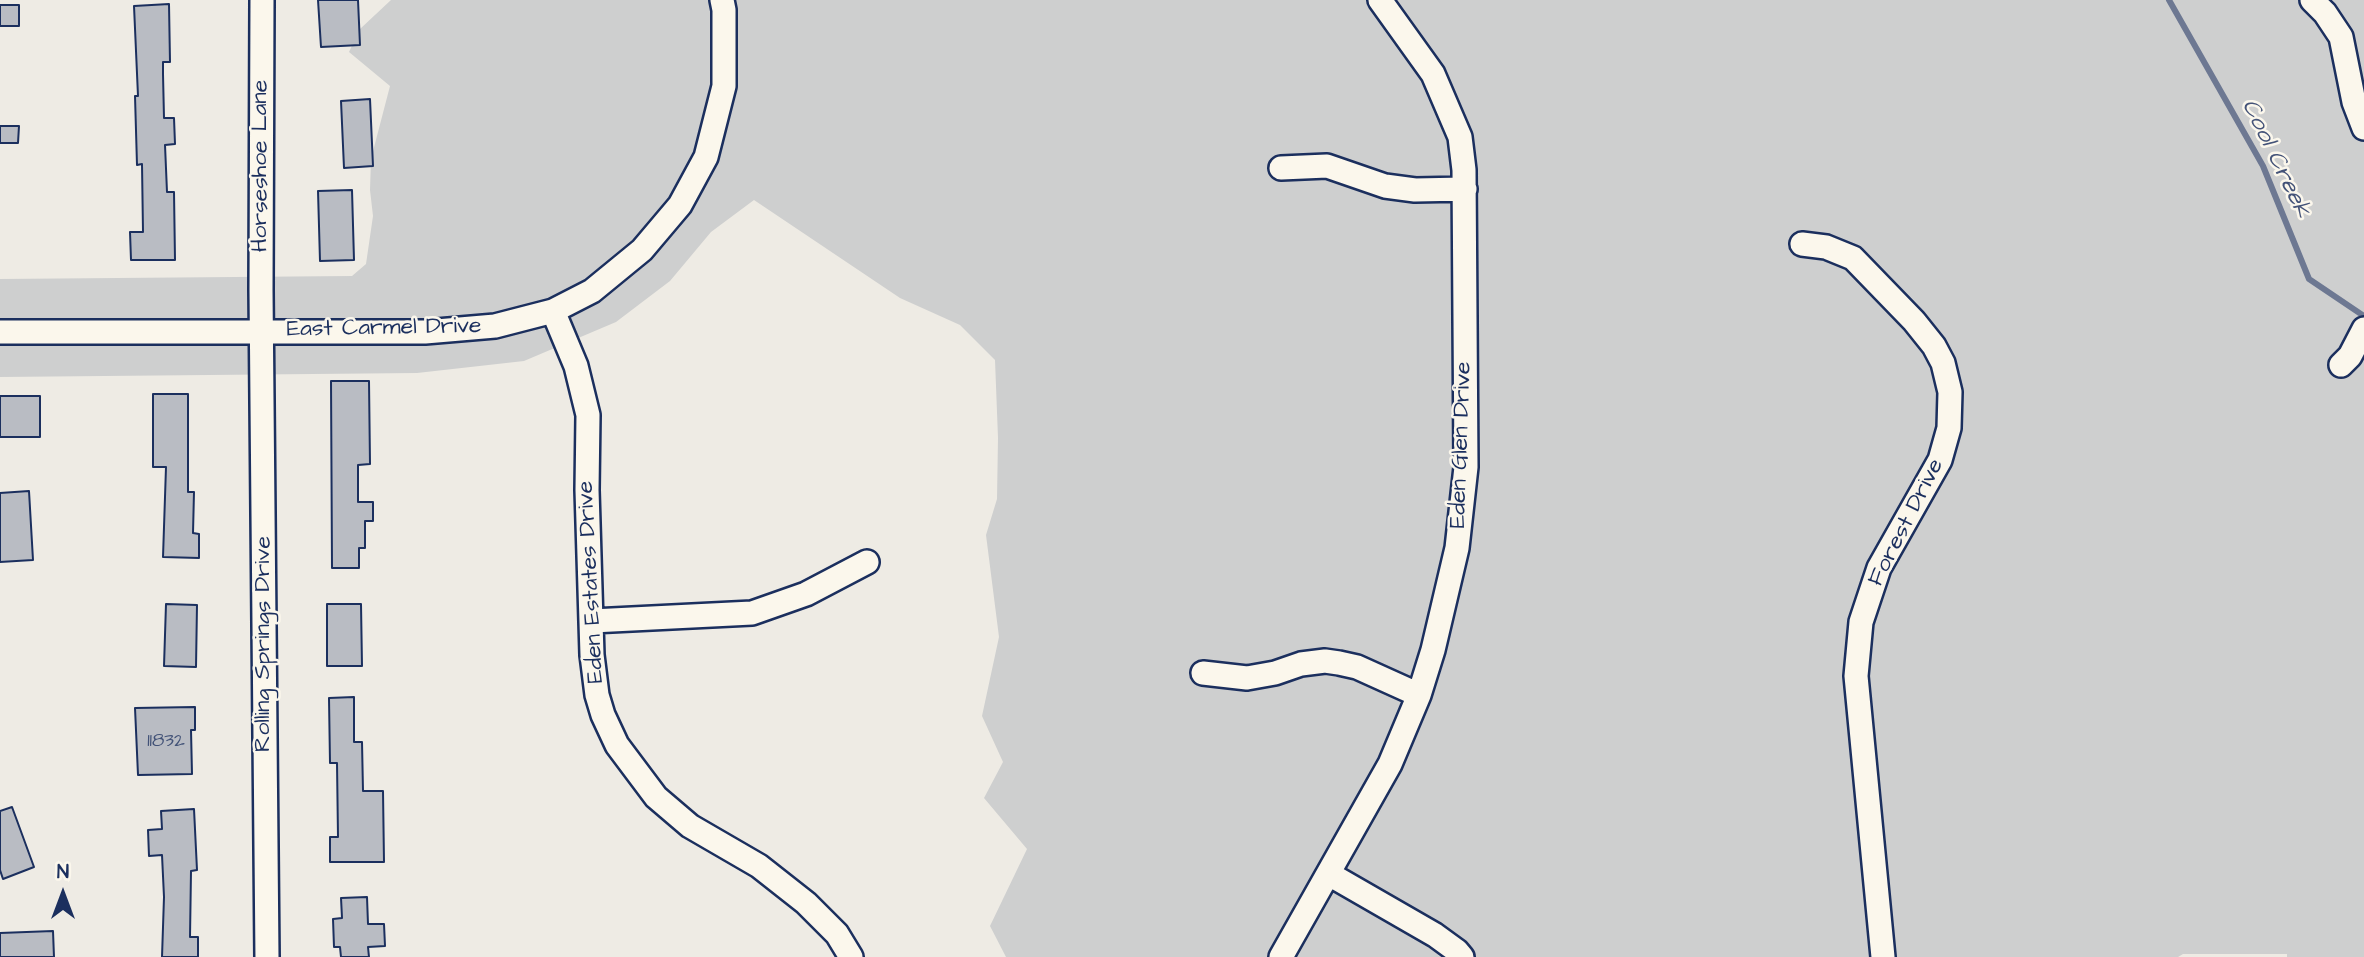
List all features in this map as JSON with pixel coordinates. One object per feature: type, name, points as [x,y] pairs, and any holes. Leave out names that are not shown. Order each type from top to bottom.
[{"type":"street","name":"Horseshoe Lane","points":[[262,0],[263,331]]},
{"type":"street","name":"East Carmel Drive","points":[[0,332],[425,332],[495,326],[553,311],[592,291],[642,250],[680,205],[706,157],[724,86],[722,0]]},
{"type":"street","name":"Eden Glen Drive","points":[[1281,957],[1390,764],[1419,695],[1433,650],[1457,548],[1466,467],[1465,190],[1460,137],[1433,74],[1380,0]]},
{"type":"street","points":[[2312,0],[2325,13],[2341,37],[2354,102],[2364,128]]},
{"type":"street","points":[[1281,168],[1327,166],[1385,186],[1415,190],[1465,190]]},
{"type":"street","name":"Forest Drive","points":[[1802,244],[1826,247],[1853,258],[1914,321],[1934,346],[1943,363],[1950,392],[1949,428],[1940,460],[1879,568],[1861,622],[1856,676],[1883,957]]},
{"type":"street","name":"Eden Estates Drive","points":[[553,311],[576,366],[588,415],[587,490],[592,655],[597,695],[603,715],[617,745],[656,797],[690,825],[760,866],[806,903],[837,934],[851,957]]},
{"type":"street","name":"Rolling Springs Drive","points":[[263,331],[267,957]]},
{"type":"street","points":[[2341,365],[2350,356],[2361,335]]},
{"type":"street","points":[[592,621],[752,613],[806,594],[867,562]]},
{"type":"street","points":[[1203,673],[1247,678],[1275,674],[1301,664],[1325,661],[1357,667],[1419,695]]},
{"type":"street","points":[[1329,874],[1435,935],[1462,957]]},
{"type":"shaded area","points":[[391,0],[2364,0],[2364,957],[2183,954],[2178,957],[1006,957],[990,926],[1027,849],[984,798],[1003,762],[982,716],[999,637],[986,535],[997,499],[995,360],[960,325],[900,298],[754,200],[711,232],[670,281],[616,322],[524,361],[417,373],[0,377],[0,279],[352,276],[366,264],[373,216],[371,159],[390,86],[349,52],[360,29]]},
{"type":"building","points":[[318,0],[358,0],[360,45],[321,47]]},
{"type":"building","points":[[169,4],[170,62],[163,62],[164,118],[174,118],[175,144],[165,145],[167,192],[174,192],[175,260],[131,260],[130,232],[143,232],[142,164],[137,165],[135,96],[138,96],[134,6]]},
{"type":"building","points":[[0,5],[19,5],[19,26],[0,26]]},
{"type":"building","points":[[370,99],[373,166],[344,168],[341,101]]},
{"type":"building","points":[[0,126],[19,126],[18,143],[0,143]]},
{"type":"building","points":[[352,190],[354,260],[320,261],[318,191]]},
{"type":"building","points":[[331,381],[369,381],[370,464],[358,465],[358,502],[373,502],[373,521],[365,521],[365,548],[359,548],[359,568],[332,568]]},
{"type":"building","points":[[153,394],[188,394],[188,492],[194,492],[193,533],[199,534],[199,558],[163,557],[166,467],[153,467]]},
{"type":"building","points":[[0,396],[40,396],[40,437],[0,437]]},
{"type":"building","points":[[29,491],[33,560],[0,562],[0,493]]},
{"type":"building","points":[[166,604],[197,605],[196,667],[164,666]]},
{"type":"building","points":[[327,604],[361,604],[362,666],[327,666]]},
{"type":"building","points":[[354,697],[354,742],[362,742],[363,791],[383,791],[384,862],[330,862],[330,837],[338,837],[337,763],[330,763],[329,698]]},
{"type":"building","points":[[195,707],[195,730],[191,730],[192,774],[138,775],[135,708]]},
{"type":"building","points":[[12,807],[34,867],[3,879],[0,870],[0,811]]},
{"type":"building","points":[[194,809],[197,870],[191,871],[190,937],[198,937],[198,957],[162,957],[162,855],[149,856],[148,830],[162,829],[161,811]]},
{"type":"building","points":[[367,897],[368,924],[384,924],[385,946],[368,947],[369,957],[341,957],[340,947],[334,947],[333,919],[342,918],[341,898]]},
{"type":"building","points":[[53,931],[54,957],[0,957],[0,933]]},
{"type":"waterway","name":"Cool Creek","points":[[2169,0],[2263,166],[2309,279],[2364,316]]}]
